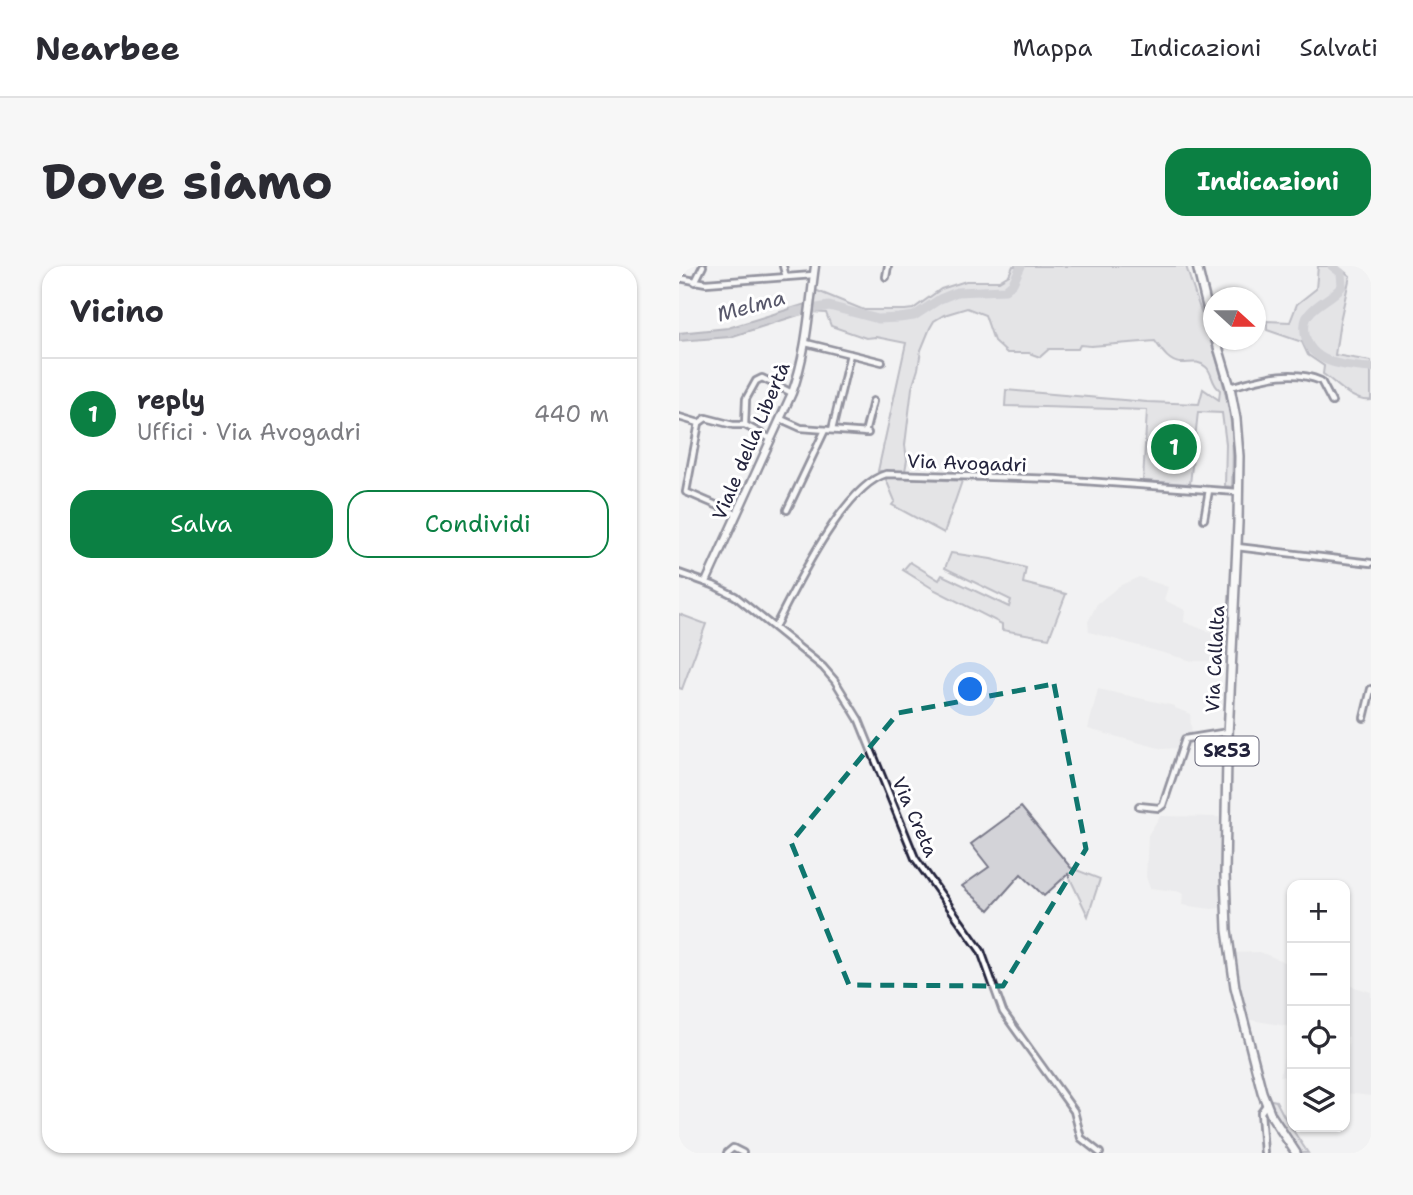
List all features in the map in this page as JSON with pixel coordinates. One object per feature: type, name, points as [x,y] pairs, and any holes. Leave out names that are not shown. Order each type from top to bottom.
[{"type":"main road","points":[[1198,268],[1203,289]]},
{"type":"main road","name":"Via Callalta","points":[[1219,350],[1237,419],[1239,492],[1228,732],[1225,875],[1227,930],[1234,987],[1266,1105],[1296,1153]]},
{"type":"street","points":[[695,282],[703,266]]},
{"type":"street","points":[[783,266],[786,277]]},
{"type":"street","name":"Viale della Libertà","points":[[706,582],[792,393],[806,344],[815,266]]},
{"type":"street","points":[[886,277],[888,266]]},
{"type":"street","points":[[679,278],[706,283],[813,275]]},
{"type":"street","points":[[806,344],[882,362]]},
{"type":"street","points":[[832,430],[850,354]]},
{"type":"street","points":[[1230,387],[1272,376],[1310,376],[1321,381],[1332,402]]},
{"type":"street","points":[[745,425],[746,399],[756,381],[762,378],[792,393]]},
{"type":"street","points":[[781,419],[801,428],[867,433],[873,401]]},
{"type":"street","points":[[679,417],[699,423]]},
{"type":"street","points":[[737,514],[686,492],[699,423],[706,418],[733,425],[745,425],[771,439]]},
{"type":"street","points":[[787,510],[825,429]]},
{"type":"street","name":"Via Avogadri","points":[[775,627],[815,549],[860,488],[886,474],[1056,479],[1239,492]]},
{"type":"street","points":[[1204,519],[1209,490]]},
{"type":"street","points":[[1237,547],[1371,563]]},
{"type":"street","name":"Via Creta","points":[[679,573],[735,596],[830,673],[849,701],[866,735],[915,858],[975,940],[1003,1012],[1074,1111],[1081,1138],[1100,1153]]},
{"type":"street","points":[[1364,718],[1371,688]]},
{"type":"street","points":[[1139,806],[1159,808],[1163,805],[1185,739],[1228,732]]},
{"type":"street","name":"Via Callalta","points":[[1264,1153],[1261,1112],[1266,1105]]},
{"type":"street","points":[[727,1153],[733,1148],[743,1153]]},
{"type":"highlighted area","points":[[1054,684],[1086,849],[1003,986],[849,985],[791,842],[898,713]]},
{"type":"shaded area","points":[[1013,266],[1186,266],[1203,319],[1203,350],[1213,350],[1228,406],[1233,456],[1232,487],[1225,486],[1226,444],[1222,413],[1198,412],[1190,484],[1143,481],[1147,410],[1005,406],[1006,390],[1199,404],[1203,389],[1219,400],[1220,390],[1203,365],[1172,360],[1155,341],[1080,345],[1078,349],[1049,349],[1040,357],[1029,353],[1007,353],[994,341],[985,315],[967,308],[934,321],[921,350],[912,388],[905,445],[905,471],[878,471],[906,343],[876,337],[866,338],[831,326],[826,313],[812,312],[815,290],[864,310],[905,310],[913,309],[941,289],[966,281],[999,281],[1009,275]]},
{"type":"shaded area","points":[[1318,266],[1337,266],[1350,276],[1335,355],[1371,361],[1371,400],[1352,396],[1323,374],[1324,366],[1308,355],[1302,342],[1267,330],[1267,321],[1290,322],[1297,304],[1316,289]]},
{"type":"shaded area","points":[[806,304],[805,313],[730,337],[679,341],[679,333],[728,328]]},
{"type":"shaded area","points":[[885,477],[962,481],[944,533],[892,505],[895,501]]},
{"type":"shaded area","points":[[951,553],[1026,568],[1023,583],[1066,594],[1049,638],[1002,630],[1002,624],[935,590],[903,570],[910,562],[939,580],[942,575],[1009,607],[1011,600],[945,568]]},
{"type":"shaded area","points":[[1139,577],[1168,587],[1164,600],[1185,610],[1184,622],[1225,638],[1223,665],[1209,661],[1192,661],[1089,632],[1088,622],[1097,604],[1119,586]]},
{"type":"shaded area","points":[[679,614],[706,624],[682,689],[679,688]]},
{"type":"shaded area","points":[[1098,689],[1175,706],[1190,714],[1193,747],[1163,749],[1088,729]]},
{"type":"shaded area","points":[[1021,807],[1071,868],[1100,879],[1088,916],[1068,874],[1044,896],[1021,874],[989,910],[962,886],[989,867],[971,844]]},
{"type":"shaded area","points":[[1160,816],[1219,817],[1220,908],[1182,905],[1183,892],[1150,888],[1146,877],[1148,835]]},
{"type":"shaded area","points":[[1260,952],[1287,963],[1287,1026],[1245,1019],[1233,953]]},
{"type":"shaded area","points":[[1350,986],[1371,992],[1371,1096],[1350,1094]]},
{"type":"shaded area","points":[[1285,1053],[1287,1053],[1287,1077],[1280,1076]]},
{"type":"shaded area","points":[[1267,1099],[1276,1101],[1287,1122],[1287,1132],[1294,1132],[1308,1153],[1298,1153]]},
{"type":"waterway","name":"Melma","points":[[794,312],[829,306],[878,319],[914,316],[940,299],[957,292],[1005,290],[1013,283],[1021,266]]},
{"type":"waterway","name":"Melma","points":[[1332,266],[1341,273],[1342,286],[1307,316],[1305,334],[1308,344],[1314,352],[1331,362],[1371,368]]},
{"type":"place","name":"reply","points":[[1174,447]]}]
